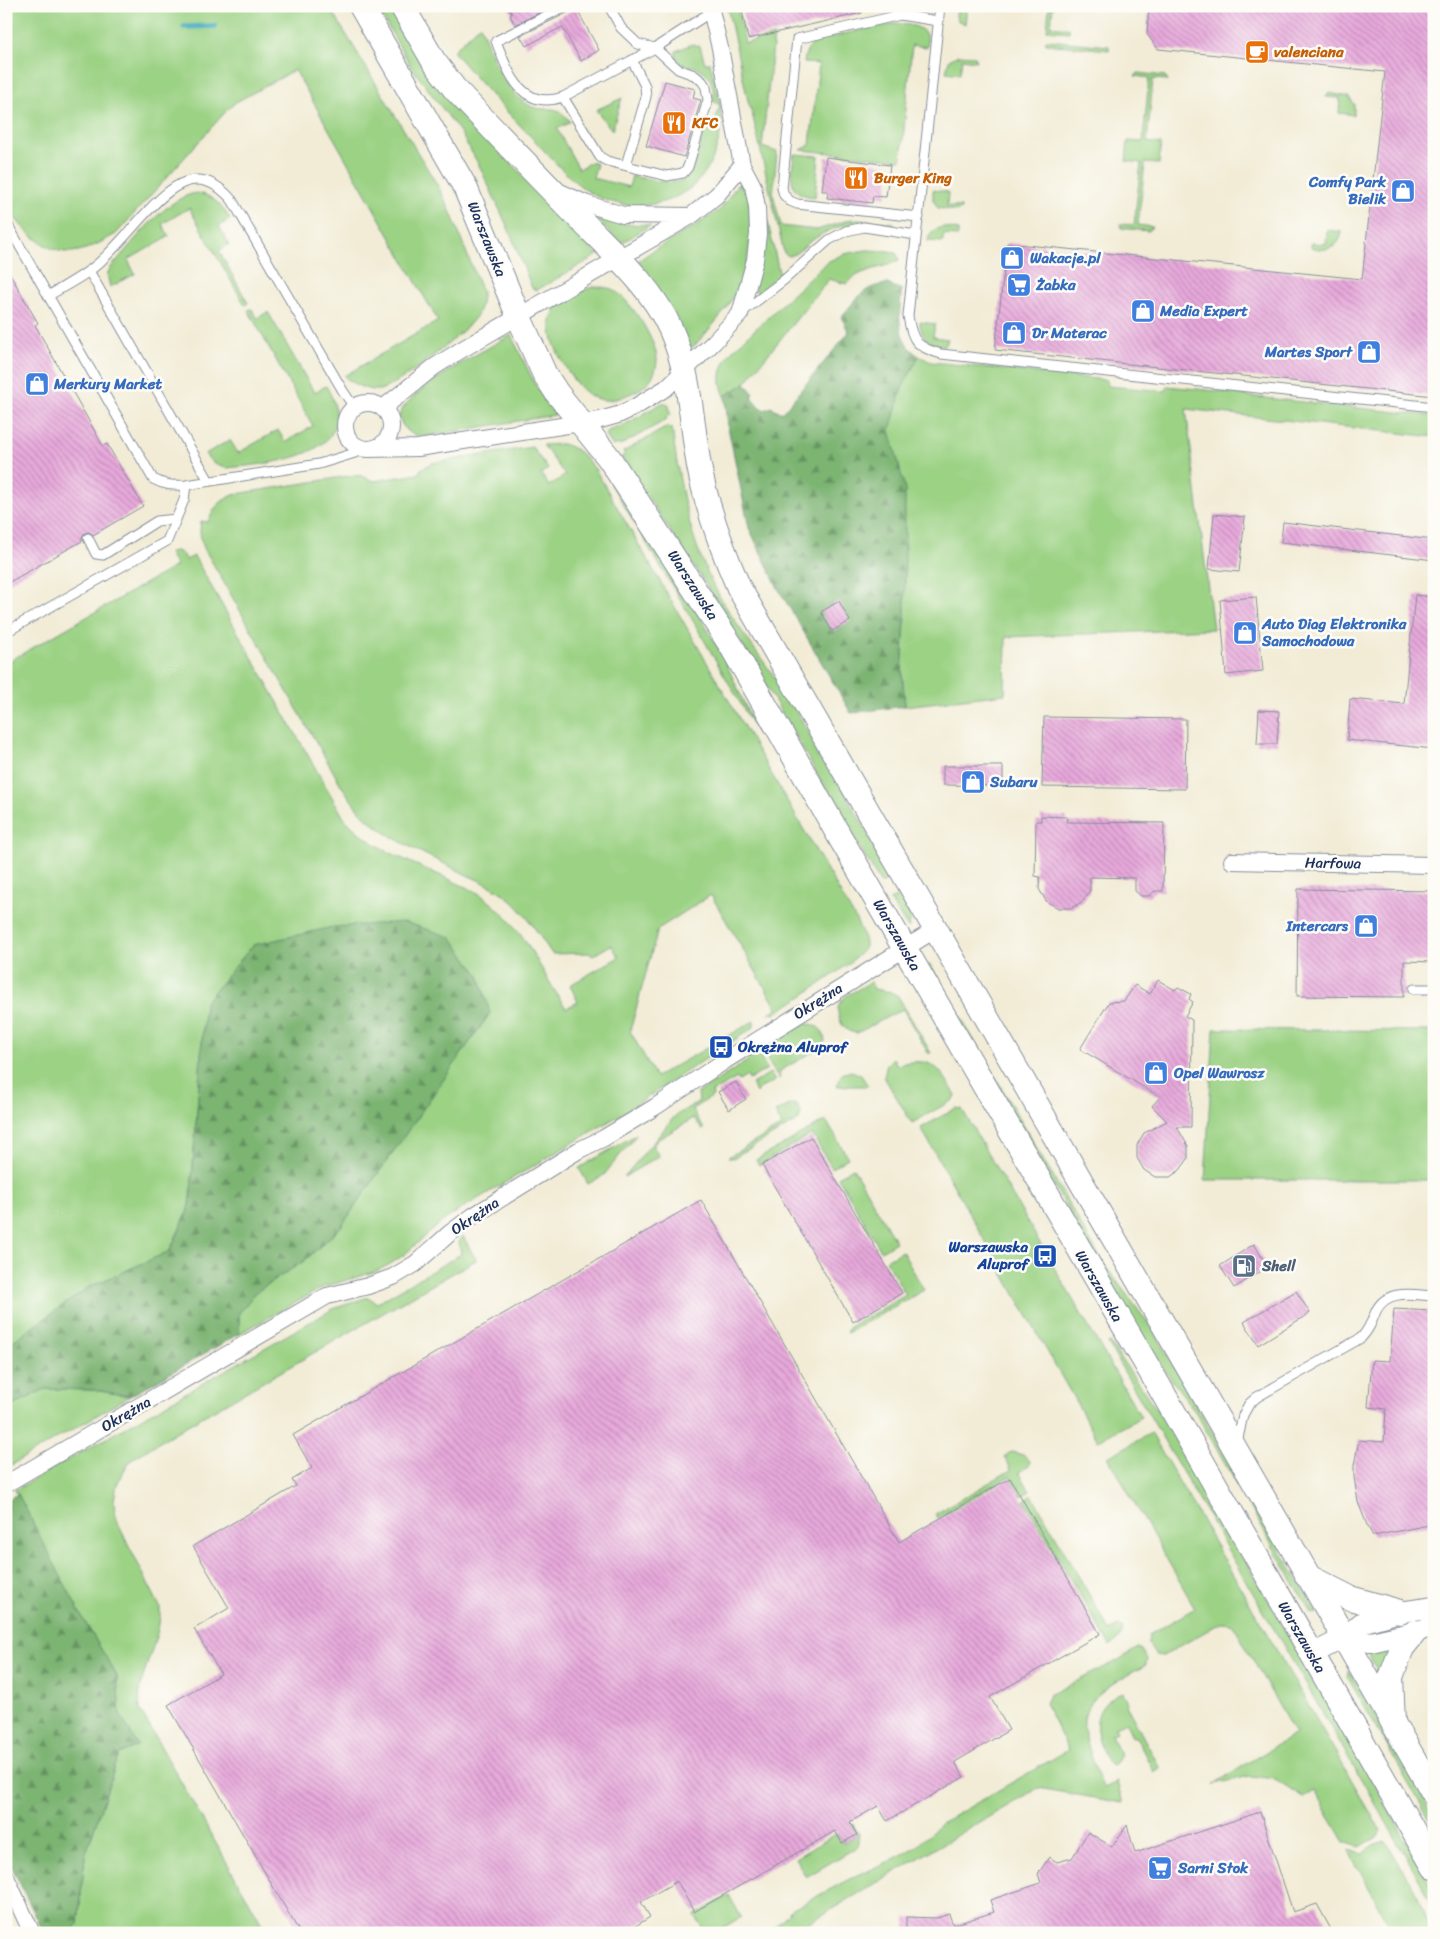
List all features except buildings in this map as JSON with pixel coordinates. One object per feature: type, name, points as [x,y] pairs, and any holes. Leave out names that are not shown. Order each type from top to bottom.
[{"type":"main road","name":"Warszawska","points":[[361,6],[465,187],[544,373],[557,393],[609,458],[732,647],[1434,1867]]},
{"type":"main road","points":[[402,6],[433,60],[454,88],[618,258],[648,293],[662,313],[671,330],[685,372],[708,506],[718,538],[739,588],[1434,1794]]},
{"type":"main road","points":[[1307,1576],[1350,1598],[1400,1612]]},
{"type":"main road","points":[[1394,1725],[1391,1677],[1402,1648],[1424,1629]]},
{"type":"street","points":[[368,449],[383,444],[390,430],[390,422],[388,414],[383,408],[372,403],[360,404],[354,407],[346,419],[346,433],[354,445],[368,449],[418,448],[600,420],[618,415],[666,388],[685,372],[740,314],[755,260],[758,234],[753,186],[742,165],[720,48],[710,9]]},
{"type":"street","points":[[383,408],[434,367],[518,315],[691,216],[717,195],[742,165]]},
{"type":"street","points":[[549,188],[587,204],[623,215],[691,216]]},
{"type":"street","name":"Harfowa","points":[[1232,861],[1434,865]]},
{"type":"street","name":"Okrężna","points":[[6,1484],[327,1296],[368,1286],[393,1277],[415,1264],[450,1232],[473,1216],[579,1150],[604,1138],[655,1107],[740,1050],[936,929]]},
{"type":"street","points":[[1312,1654],[1344,1638],[1361,1623],[1400,1612],[1434,1607]]},
{"type":"street","points":[[1344,1638],[1370,1642],[1424,1629]]},
{"type":"street","points":[[6,1877],[32,1933]]},
{"type":"lane","points":[[566,6],[496,41],[517,86],[527,95],[538,99],[553,100],[563,97],[655,48],[710,9]]},
{"type":"lane","points":[[563,97],[596,152],[607,161],[667,176],[683,173],[692,158],[708,100],[706,87],[702,80],[678,69],[655,48],[638,44],[621,28],[609,6]]},
{"type":"lane","points":[[940,6],[908,316],[910,332],[922,348],[941,354],[1434,407]]},
{"type":"lane","points":[[919,218],[797,204],[790,201],[784,196],[782,188],[785,152],[797,39],[900,15],[938,21]]},
{"type":"lane","points":[[626,165],[646,97],[645,86],[632,60]]},
{"type":"lane","points":[[48,296],[89,271],[102,260],[161,197],[172,188],[182,182],[191,180],[208,182],[224,192],[232,200],[342,391],[354,407]]},
{"type":"lane","points":[[6,222],[153,478],[162,484],[186,485],[319,464],[368,449]]},
{"type":"lane","points":[[740,314],[784,280],[829,240],[846,231],[864,227],[916,236]]},
{"type":"lane","points":[[89,271],[209,481]]},
{"type":"lane","points":[[6,632],[167,541],[184,500],[186,485]]},
{"type":"lane","points":[[88,538],[96,554],[102,555],[157,521],[176,519]]},
{"type":"lane","points":[[1414,988],[1434,989]]},
{"type":"lane","points":[[1235,1450],[1243,1415],[1249,1404],[1257,1397],[1361,1338],[1367,1331],[1381,1302],[1388,1297],[1404,1294],[1434,1296]]},
{"type":"green space","points":[[6,6],[329,6],[439,188],[451,213],[482,292],[481,304],[477,315],[447,345],[388,387],[379,390],[365,388],[344,376],[438,321],[295,70],[236,102],[228,109],[116,234],[80,251],[58,251],[48,247],[21,226],[14,217],[6,200]]},
{"type":"green space","points":[[376,6],[388,6],[420,61],[445,93],[598,255],[537,290],[532,288],[509,230],[479,165],[460,132],[412,68]]},
{"type":"green space","points":[[727,6],[737,6],[745,43],[774,36],[762,147],[777,152],[773,194],[781,226],[817,230],[852,219],[854,221],[894,223],[894,227],[860,224],[841,226],[822,234],[795,254],[789,256],[784,253]]},
{"type":"green space","points":[[957,6],[967,6],[965,24],[957,20]]},
{"type":"green space","points":[[1049,6],[1053,6],[1051,26],[1069,28],[1069,32],[1047,30]]},
{"type":"green space","points":[[892,24],[905,24],[917,27],[926,34],[927,40],[927,47],[912,45],[901,160],[801,150],[810,145],[819,64],[804,63],[808,49],[817,42],[826,39]]},
{"type":"green space","points":[[480,25],[498,68],[518,97],[527,104],[540,109],[555,109],[570,122],[557,129],[579,169],[591,162],[597,164],[593,178],[629,187],[632,176],[678,182],[691,172],[705,128],[715,122],[720,105],[713,101],[713,86],[706,73],[698,68],[682,64],[677,59],[676,51],[692,44],[700,46],[705,63],[710,63],[721,107],[719,141],[708,167],[700,179],[684,193],[658,203],[629,205],[615,203],[589,192],[555,163],[453,51]]},
{"type":"green space","points":[[1046,40],[1109,46],[1109,50],[1046,44]]},
{"type":"green space","points":[[959,55],[974,56],[976,61],[962,59],[960,74],[946,72],[949,60]]},
{"type":"green space","points":[[1138,73],[1165,76],[1168,80],[1153,79],[1147,142],[1161,144],[1159,164],[1145,163],[1138,225],[1153,227],[1149,231],[1121,228],[1120,224],[1134,225],[1141,163],[1126,161],[1128,141],[1143,142],[1149,78],[1135,76]]},
{"type":"green space","points":[[1329,93],[1349,97],[1354,104],[1354,115],[1339,113],[1340,98],[1326,97]]},
{"type":"green space","points":[[622,98],[612,130],[596,110]]},
{"type":"green space","points":[[794,154],[819,156],[815,197],[799,193],[792,183]]},
{"type":"green space","points":[[743,184],[748,193],[750,213],[750,235],[744,271],[731,301],[692,347],[689,346],[638,261],[721,209],[737,185]]},
{"type":"green space","points":[[933,190],[948,192],[947,206],[961,207],[961,209],[958,211],[938,208],[933,200]]},
{"type":"green space","points":[[196,193],[212,198],[230,219],[219,226],[229,244],[219,251],[248,303],[245,305],[189,208],[162,224],[169,236],[128,260],[135,274],[110,287],[107,274],[112,266],[150,223],[173,203]]},
{"type":"green space","points":[[765,213],[780,276],[762,292],[757,293],[755,288]]},
{"type":"green space","points":[[598,217],[623,224],[651,225],[620,244],[597,219]]},
{"type":"green space","points":[[943,227],[958,230],[958,236],[943,235],[943,242],[928,241],[932,231]]},
{"type":"green space","points":[[1327,230],[1342,232],[1335,246],[1327,249],[1311,247],[1311,243],[1326,244]]},
{"type":"green space","points":[[866,250],[896,253],[899,260],[858,275],[846,284],[829,279],[745,383],[725,396],[721,384],[721,373],[732,351],[827,262],[844,254]]},
{"type":"green space","points":[[887,284],[902,290],[900,326],[902,334],[911,350],[919,356],[902,388],[890,430],[905,489],[905,620],[902,672],[905,706],[851,713],[778,588],[749,528],[728,427],[725,396],[745,383],[753,393],[752,399],[764,410],[772,407],[782,413],[849,332],[841,317],[866,291],[879,285]]},
{"type":"green space","points":[[593,287],[605,287],[613,290],[628,303],[642,322],[656,351],[657,364],[649,381],[638,390],[618,398],[603,400],[587,394],[569,373],[553,340],[551,328],[556,308],[564,300],[576,293]]},
{"type":"green space","points":[[252,309],[257,318],[268,312],[314,392],[326,386],[336,409],[334,428],[325,442],[309,452],[288,459],[226,468],[214,463],[205,454],[230,440],[238,453],[278,430],[285,442],[313,426],[248,310]]},
{"type":"green space","points":[[920,322],[935,324],[933,337],[948,339],[946,345],[931,343],[927,340],[922,332]]},
{"type":"green space","points":[[511,335],[535,384],[556,412],[555,415],[426,436],[412,434],[403,426],[399,417],[404,407],[415,395],[466,360]]},
{"type":"green space","points":[[919,356],[931,362],[1107,380],[1107,386],[1166,391],[1167,386],[1434,416],[1434,437],[1186,409],[1213,629],[1006,637],[1005,694],[905,706],[902,672],[905,620],[889,430],[902,388]]},
{"type":"green space","points":[[662,403],[669,405],[670,415],[667,416],[666,420],[619,446],[617,444],[613,446],[606,436],[608,431],[626,424]]},
{"type":"green space","points":[[667,427],[672,428],[681,488],[691,527],[704,565],[721,599],[790,701],[893,877],[881,884],[717,601],[621,457],[625,455],[623,452]]},
{"type":"green space","points":[[563,444],[577,451],[595,469],[856,920],[865,946],[852,960],[809,992],[774,1014],[769,1013],[777,1008],[711,895],[658,929],[630,1031],[656,1077],[754,1021],[754,1027],[625,1112],[464,1207],[443,1221],[392,1263],[377,1271],[324,1287],[239,1334],[239,1313],[256,1292],[304,1261],[340,1228],[490,1013],[205,1002],[190,1206],[169,1252],[89,1287],[6,1346],[6,663],[176,566],[169,553],[179,552],[186,560],[194,556],[344,818],[356,830],[382,848],[475,891],[499,910],[522,936],[566,1008],[578,1002],[570,985],[619,957],[611,945],[592,956],[590,953],[552,954],[524,914],[503,894],[485,883],[404,844],[380,829],[366,817],[341,785],[205,550],[200,531],[201,521],[208,522],[218,505],[236,494],[355,475],[374,481],[418,474],[421,469],[432,463],[532,447],[548,469],[541,474],[549,486],[565,475],[543,445]]},
{"type":"green space","points":[[611,484],[684,590],[721,652],[758,734],[692,619]]},
{"type":"green space","points":[[902,894],[910,915],[908,928],[890,900]]},
{"type":"green space","points":[[404,922],[451,937],[479,975],[490,1013],[340,1228],[304,1261],[256,1292],[239,1313],[239,1334],[130,1396],[93,1390],[45,1389],[6,1409],[6,1346],[89,1287],[170,1251],[190,1206],[205,1002],[253,945],[333,927]]},
{"type":"green space","points":[[930,964],[1103,1263],[1154,1331],[1316,1614],[1311,1613],[1195,1411],[1144,1342],[927,966]]},
{"type":"green space","points":[[871,982],[874,989],[891,992],[898,996],[931,1053],[928,1053],[903,1009],[857,1033],[844,1027],[838,1014],[839,1004],[846,996]]},
{"type":"green space","points":[[804,1024],[816,1026],[821,1030],[825,1041],[821,1047],[780,1071],[779,1079],[764,1055],[760,1056],[767,1069],[749,1080],[747,1076],[739,1081],[737,1078],[712,1092],[713,1096],[692,1109],[704,1129],[702,1130],[694,1118],[657,1140],[653,1146],[659,1156],[624,1177],[675,1116],[699,1101],[698,1093]]},
{"type":"green space","points":[[1214,1029],[1434,1031],[1434,1180],[1205,1180]]},
{"type":"green space","points":[[893,1058],[897,1065],[919,1062],[934,1066],[945,1078],[956,1096],[955,1099],[912,1123],[884,1077],[887,1064]]},
{"type":"green space","points":[[851,1071],[861,1075],[868,1086],[837,1086],[842,1074]]},
{"type":"green space","points":[[770,1073],[775,1081],[759,1089],[756,1093],[752,1084]]},
{"type":"green space","points":[[792,1104],[797,1105],[801,1112],[799,1120],[733,1158],[728,1157],[782,1126],[775,1112]]},
{"type":"green space","points":[[956,1108],[962,1109],[1141,1417],[1098,1441],[921,1128]]},
{"type":"green space","points":[[823,1122],[827,1122],[848,1158],[832,1168],[812,1134],[759,1165],[756,1160]]},
{"type":"green space","points":[[637,1134],[604,1175],[588,1184],[579,1168]]},
{"type":"green space","points":[[853,1168],[896,1242],[881,1251],[838,1177]]},
{"type":"green space","points":[[463,1236],[476,1260],[174,1433],[134,1458],[127,1465],[117,1484],[114,1500],[115,1513],[120,1528],[160,1607],[157,1633],[141,1684],[140,1710],[267,1933],[69,1933],[78,1924],[85,1856],[119,1754],[137,1745],[119,1714],[117,1676],[82,1617],[15,1490],[333,1309],[368,1297],[377,1303],[461,1254],[459,1242]]},
{"type":"green space","points":[[902,1251],[924,1290],[847,1333],[851,1326],[906,1295],[886,1260]]},
{"type":"green space","points":[[1110,1343],[1167,1424],[1428,1878],[1434,1890],[1434,1913],[1421,1882],[1108,1344]]},
{"type":"green space","points":[[45,1389],[93,1390],[130,1396],[6,1468],[6,1409]]},
{"type":"green space","points":[[1151,1433],[1381,1831],[1378,1837],[1359,1847],[1344,1842],[1314,1791],[1303,1797],[1275,1779],[1250,1776],[1214,1784],[1295,1734],[1232,1623],[1222,1622],[1163,1656],[1155,1655],[1148,1643],[1149,1635],[1195,1608],[1108,1457]]},
{"type":"green space","points":[[1011,1452],[1023,1455],[1030,1461],[1029,1466],[1019,1472],[1030,1491],[1022,1496],[1010,1476],[938,1518],[935,1514],[1011,1470],[1005,1456]]},
{"type":"green space","points":[[18,1494],[82,1617],[117,1676],[120,1714],[138,1746],[119,1754],[85,1856],[78,1924],[69,1933],[44,1933],[6,1855],[6,1500]]},
{"type":"green space","points":[[1032,1495],[1110,1631],[1118,1626],[1123,1627],[1121,1636],[1110,1646],[1024,1500]]},
{"type":"green space","points":[[1138,1648],[1142,1650],[1147,1659],[1146,1665],[1104,1690],[1089,1707],[1085,1717],[1085,1734],[1099,1779],[1104,1788],[1117,1782],[1123,1803],[1038,1788],[793,1932],[776,1933],[773,1929],[791,1910],[859,1874],[881,1866],[917,1846],[942,1823],[1068,1750],[1045,1703],[1049,1695],[1117,1661]]},
{"type":"green space","points":[[1388,1650],[1381,1677],[1369,1656],[1370,1654]]},
{"type":"green space","points":[[1349,1670],[1434,1816],[1434,1827],[1348,1678]]},
{"type":"green space","points":[[1123,1692],[1128,1702],[1126,1705],[1160,1768],[1154,1772],[1136,1737],[1132,1737],[1126,1722],[1115,1727],[1117,1732],[1111,1735],[1119,1751],[1119,1759],[1113,1765],[1108,1763],[1099,1742],[1097,1722],[1099,1713],[1111,1698]]},
{"type":"green space","points":[[853,1824],[859,1835],[857,1847],[806,1877],[795,1858],[836,1834],[842,1843],[857,1835],[851,1825]]},
{"type":"green space","points":[[1385,1841],[1418,1896],[1430,1933],[1394,1933],[1348,1850],[1363,1853],[1376,1844]]},
{"type":"green space","points":[[729,1895],[741,1917],[716,1932],[703,1929],[695,1915]]},
{"type":"waterway","points":[[184,27],[215,26]]},
{"type":"place","name":"valenciana","points":[[1257,52]]},
{"type":"place","name":"KFC","points":[[674,123]]},
{"type":"place","name":"Burger King","points":[[856,178]]},
{"type":"place","name":"Comfy Park Bielik","points":[[1403,191]]},
{"type":"place","name":"Wakacje.pl","points":[[1012,258]]},
{"type":"place","name":"Żabka","points":[[1019,285]]},
{"type":"place","name":"Media Expert","points":[[1143,311]]},
{"type":"place","name":"Dr Materac","points":[[1014,333]]},
{"type":"place","name":"Martes Sport","points":[[1369,352]]},
{"type":"place","name":"Merkury Market","points":[[37,384]]},
{"type":"place","name":"Auto Diag Elektronika Samochodowa","points":[[1245,633]]},
{"type":"place","name":"Subaru","points":[[973,782]]},
{"type":"place","name":"Intercars","points":[[1366,926]]},
{"type":"place","name":"Okrężna Aluprof","points":[[721,1047]]},
{"type":"place","name":"Opel Wawrosz","points":[[1156,1073]]},
{"type":"place","name":"Warszawska Aluprof","points":[[1045,1256]]},
{"type":"place","name":"Shell","points":[[1244,1266]]},
{"type":"place","name":"Sarni Stok","points":[[1160,1868]]}]
